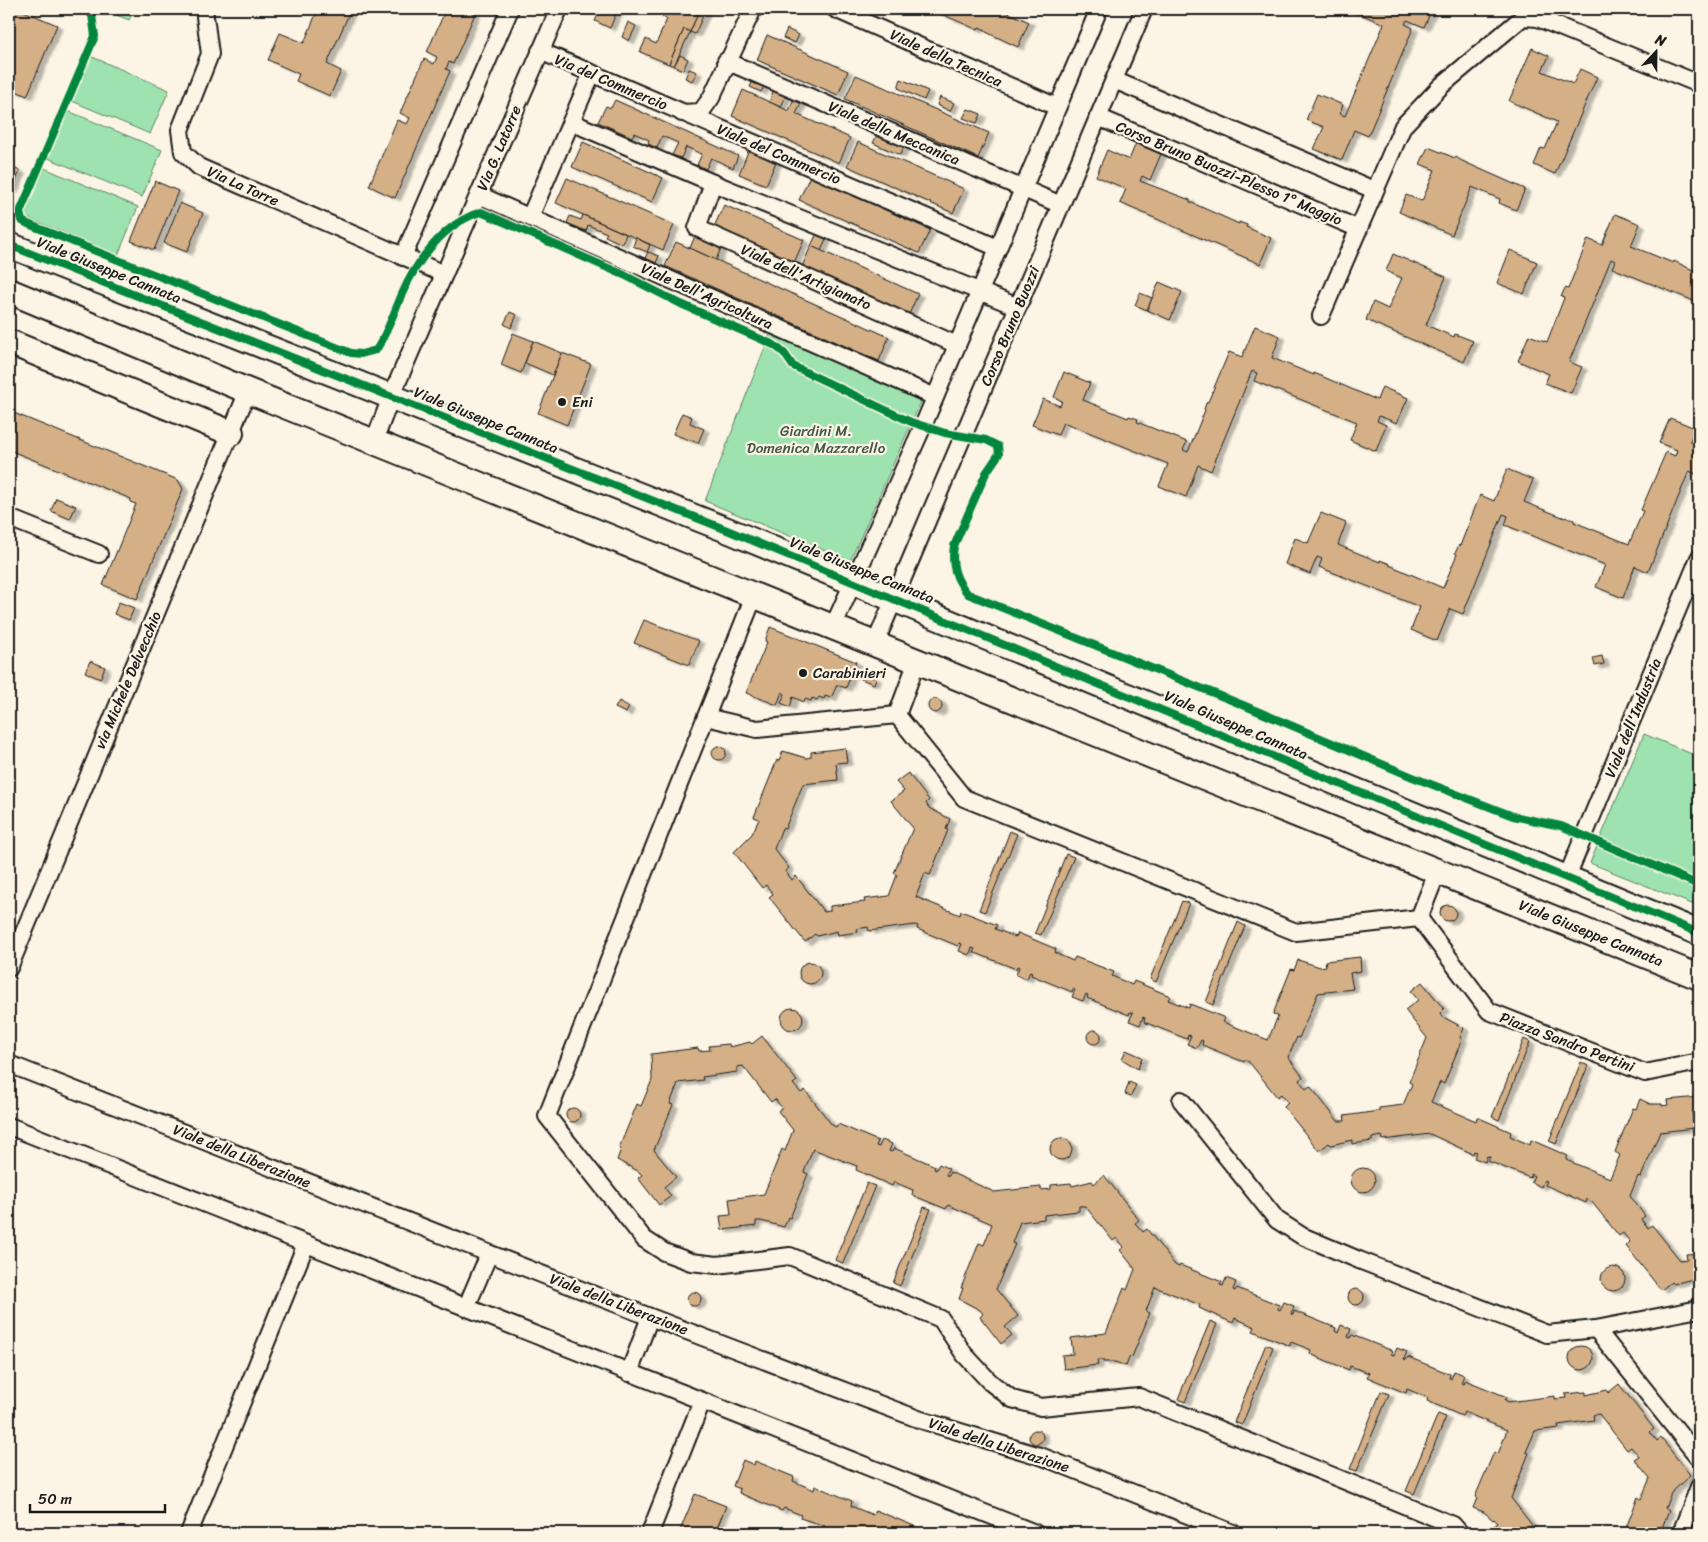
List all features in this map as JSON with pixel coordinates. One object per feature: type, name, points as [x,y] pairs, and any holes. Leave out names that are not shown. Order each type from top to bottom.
[{"type":"street","name":"Via La Torre","points":[[204,9],[210,54],[180,130],[183,152],[199,167],[444,274]]},
{"type":"street","points":[[403,257],[510,9]]},
{"type":"street","name":"Via G. Latorre","points":[[374,442],[391,397],[558,9]]},
{"type":"street","name":"Viale del Commercio","points":[[682,113],[701,112],[711,98],[726,61],[752,9]]},
{"type":"street","name":"Viale della Tecnica","points":[[835,9],[1058,107]]},
{"type":"street","points":[[833,627],[935,397],[1099,9]]},
{"type":"street","name":"Corso Bruno Buozzi","points":[[875,644],[1144,9]]},
{"type":"street","points":[[1322,316],[1374,190],[1403,126],[1441,86],[1523,16],[1538,18],[1699,84]]},
{"type":"street","name":"Via del Commercio","points":[[540,51],[682,113]]},
{"type":"street","name":"Viale della Meccanica","points":[[726,61],[1061,205]]},
{"type":"street","points":[[530,217],[592,74]]},
{"type":"street","points":[[1114,80],[1374,190]]},
{"type":"street","name":"Viale del Commercio","points":[[682,113],[998,248]]},
{"type":"street","name":"Corso Bruno Buozzi-Plesso 1° Maggio","points":[[1098,117],[1359,229]]},
{"type":"street","points":[[571,122],[714,183],[1018,307]]},
{"type":"street","name":"Viale dell'Artigianato","points":[[714,183],[697,228],[957,345]]},
{"type":"street","name":"Viale Dell'Agricoltura","points":[[478,195],[935,397]]},
{"type":"street","name":"Viale Giuseppe Cannata","points":[[9,245],[894,598],[1699,933]]},
{"type":"street","name":"Viale Giuseppe Cannata","points":[[9,291],[248,391],[1699,977]]},
{"type":"street","points":[[9,342],[231,433]]},
{"type":"street","name":"via Michele Delvecchio","points":[[9,968],[248,391]]},
{"type":"street","points":[[9,518],[99,554]]},
{"type":"street","name":"Viale dell'Industria","points":[[1567,877],[1699,558]]},
{"type":"street","points":[[754,596],[547,1116],[644,1239],[664,1252],[700,1263],[717,1265],[790,1256],[941,1319],[964,1354],[990,1382],[1012,1399],[1040,1407],[1139,1397],[1454,1525],[1460,1533]]},
{"type":"street","points":[[897,715],[917,660]]},
{"type":"street","points":[[706,717],[757,730],[897,715]]},
{"type":"street","points":[[897,715],[964,798],[1296,932],[1419,918],[1438,870]]},
{"type":"street","name":"Piazza Sandro Pertini","points":[[1419,918],[1489,1011],[1645,1073],[1699,1062]]},
{"type":"street","name":"Viale della Liberazione","points":[[9,1064],[650,1317],[921,1420],[1043,1457],[1233,1533]]},
{"type":"street","points":[[1180,1100],[1277,1220],[1302,1236],[1547,1334],[1596,1329],[1699,1309]]},
{"type":"street","points":[[9,1126],[1035,1533]]},
{"type":"street","points":[[189,1533],[306,1244]]},
{"type":"street","points":[[466,1308],[489,1254]]},
{"type":"street","points":[[629,1372],[650,1317]]},
{"type":"street","points":[[1596,1329],[1699,1458]]},
{"type":"street","points":[[650,1533],[702,1401]]},
{"type":"street","points":[[1681,1533],[1699,1487]]},
{"type":"green space","points":[[101,9],[134,9],[129,20]]},
{"type":"green space","points":[[90,56],[169,90],[150,134],[72,101]]},
{"type":"green space","points":[[68,111],[162,150],[142,197],[48,158]]},
{"type":"green space","points":[[44,168],[138,207],[118,255],[23,216]]},
{"type":"green space","name":"Giardini M. Domenica Mazzarello","points":[[772,329],[923,397],[850,561],[705,501]]},
{"type":"green space","points":[[1644,734],[1699,757],[1699,907],[1590,863]]},
{"type":"building","points":[[9,9],[19,9],[57,25],[27,96],[9,88]]},
{"type":"building","points":[[318,9],[351,9],[327,64],[341,71],[330,96],[296,81],[299,74],[268,60],[280,33],[304,43]]},
{"type":"building","points":[[446,9],[472,9],[471,12],[475,14],[453,64],[449,62],[446,69],[450,71],[395,198],[369,186],[397,120],[407,124],[410,118],[400,113],[424,59],[434,64],[437,57],[427,52]]},
{"type":"building","points":[[601,9],[618,9],[610,28],[595,21]]},
{"type":"building","points":[[666,9],[700,9],[690,32],[684,29],[669,64],[640,52],[646,39],[656,44],[667,19],[662,17]]},
{"type":"building","points":[[700,9],[706,9],[695,34],[690,32]]},
{"type":"building","points":[[930,9],[1000,9],[1029,22],[1018,47],[986,32],[986,30],[979,27],[978,30]]},
{"type":"building","points":[[1348,9],[1432,9],[1424,27],[1407,20],[1405,24],[1413,28],[1368,136],[1354,130],[1342,160],[1314,149],[1324,127],[1306,120],[1317,94],[1343,105],[1340,114],[1345,116],[1384,24]]},
{"type":"building","points":[[628,22],[636,26],[629,41],[622,37]]},
{"type":"building","points":[[684,29],[690,32],[674,66],[669,64]]},
{"type":"building","points":[[787,29],[799,35],[795,43],[783,38]]},
{"type":"building","points":[[767,35],[848,71],[838,95],[757,60]]},
{"type":"building","points":[[1532,48],[1549,56],[1542,71],[1573,84],[1580,69],[1597,77],[1555,174],[1534,165],[1541,148],[1545,149],[1557,122],[1509,101]]},
{"type":"building","points":[[680,55],[688,59],[683,70],[674,66]]},
{"type":"building","points":[[689,69],[697,72],[692,81],[685,78]]},
{"type":"building","points":[[856,75],[989,133],[978,158],[845,99]]},
{"type":"building","points":[[901,79],[928,91],[924,100],[898,88]]},
{"type":"building","points":[[753,80],[765,85],[761,92],[750,87]]},
{"type":"building","points":[[774,89],[786,95],[781,107],[769,102]]},
{"type":"building","points":[[743,90],[789,111],[794,98],[802,101],[796,114],[850,138],[839,163],[732,116]]},
{"type":"building","points":[[940,97],[954,103],[950,111],[937,105]]},
{"type":"building","points":[[615,100],[738,156],[733,168],[711,158],[706,169],[697,165],[702,154],[686,147],[681,158],[672,155],[678,143],[662,136],[657,148],[648,144],[649,140],[634,133],[632,137],[598,122],[606,106],[611,108]]},
{"type":"building","points":[[968,109],[981,114],[977,123],[963,118]]},
{"type":"building","points":[[877,135],[904,147],[900,155],[873,143]]},
{"type":"building","points":[[583,142],[663,178],[652,202],[572,167]]},
{"type":"building","points":[[858,142],[964,189],[953,213],[847,166]]},
{"type":"building","points":[[1136,143],[1161,154],[1150,180],[1142,176],[1140,181],[1190,200],[1190,202],[1239,224],[1239,222],[1247,225],[1246,227],[1271,238],[1260,264],[1120,203],[1126,189],[1096,176],[1107,150],[1129,160]]},
{"type":"building","points":[[1428,147],[1456,157],[1525,189],[1516,210],[1499,203],[1500,199],[1472,187],[1452,235],[1399,212],[1406,195],[1422,201],[1435,170],[1420,164]]},
{"type":"building","points":[[749,149],[769,158],[772,152],[779,155],[766,185],[739,174]]},
{"type":"building","points":[[12,167],[20,171],[12,190],[9,188],[9,174]]},
{"type":"building","points":[[810,176],[930,230],[919,253],[799,200]]},
{"type":"building","points":[[567,178],[674,225],[663,250],[556,203]]},
{"type":"building","points":[[155,181],[178,191],[154,250],[131,241]]},
{"type":"building","points":[[180,203],[203,213],[187,252],[164,243]]},
{"type":"building","points":[[724,205],[804,240],[793,265],[713,229]]},
{"type":"building","points":[[1615,214],[1640,224],[1631,246],[1673,263],[1674,261],[1699,273],[1699,303],[1612,268],[1615,261],[1611,259],[1569,362],[1582,367],[1571,393],[1545,383],[1549,374],[1518,361],[1529,335],[1547,342],[1564,298],[1561,297],[1565,288],[1568,289],[1588,239],[1602,245]]},
{"type":"building","points":[[583,215],[626,234],[622,244],[605,236],[607,233],[588,225],[586,231],[567,223],[570,216],[581,220]]},
{"type":"building","points":[[818,231],[827,236],[821,251],[811,246]]},
{"type":"building","points":[[695,236],[721,248],[716,260],[690,248]]},
{"type":"building","points":[[636,238],[650,245],[647,252],[633,246]]},
{"type":"building","points":[[676,242],[889,337],[879,361],[665,266]]},
{"type":"building","points":[[811,246],[918,294],[907,319],[800,271]]},
{"type":"building","points":[[1510,250],[1537,262],[1524,294],[1497,283]]},
{"type":"building","points":[[648,252],[659,256],[656,263],[645,258]]},
{"type":"building","points":[[1393,254],[1446,277],[1426,325],[1454,337],[1455,334],[1473,341],[1464,362],[1366,320],[1373,302],[1388,309],[1402,278],[1386,271]]},
{"type":"building","points":[[1159,282],[1182,292],[1170,320],[1147,310]]},
{"type":"building","points":[[1140,293],[1152,298],[1147,310],[1135,305]]},
{"type":"building","points":[[510,312],[517,315],[511,328],[504,324]]},
{"type":"building","points":[[1255,326],[1280,336],[1272,358],[1314,375],[1314,373],[1377,400],[1382,387],[1408,398],[1397,423],[1379,416],[1377,421],[1386,425],[1376,451],[1350,440],[1357,422],[1254,381],[1257,373],[1252,371],[1211,471],[1198,465],[1186,497],[1159,486],[1168,464],[1063,422],[1058,435],[1032,425],[1043,399],[1060,406],[1062,401],[1054,397],[1064,372],[1090,383],[1083,400],[1128,418],[1129,416],[1138,419],[1137,422],[1187,442],[1183,450],[1188,452],[1207,401],[1229,352],[1242,357]]},
{"type":"building","points":[[513,333],[533,341],[521,373],[501,365]]},
{"type":"building","points":[[533,341],[562,353],[553,375],[525,363]]},
{"type":"building","points":[[562,353],[591,364],[567,425],[538,413]]},
{"type":"building","points":[[9,411],[178,480],[183,489],[137,599],[103,585],[136,504],[130,502],[131,499],[9,450]]},
{"type":"building","points":[[682,413],[692,417],[690,423],[704,429],[698,443],[673,434]]},
{"type":"building","points":[[1670,418],[1695,428],[1690,441],[1699,445],[1699,475],[1689,471],[1648,572],[1635,566],[1623,598],[1596,587],[1605,565],[1505,525],[1508,516],[1503,514],[1463,614],[1450,609],[1437,641],[1411,630],[1420,607],[1319,567],[1322,559],[1317,557],[1310,574],[1285,564],[1295,538],[1308,543],[1321,513],[1346,523],[1338,545],[1380,562],[1380,560],[1390,564],[1443,588],[1457,554],[1455,553],[1460,546],[1480,495],[1494,501],[1507,469],[1533,480],[1524,502],[1574,520],[1574,522],[1629,544],[1643,511],[1641,510],[1666,452],[1675,456],[1677,450],[1659,443]]},
{"type":"building","points":[[56,498],[76,506],[70,519],[51,511]]},
{"type":"building","points":[[119,602],[134,608],[129,620],[114,614]]},
{"type":"building","points":[[644,620],[699,641],[689,665],[634,643]]},
{"type":"building","name":"Carabinieri","points":[[770,627],[856,662],[846,688],[837,685],[831,698],[825,696],[824,699],[819,697],[817,700],[812,698],[811,701],[805,699],[804,702],[793,697],[790,707],[781,703],[785,694],[782,692],[777,705],[746,693],[767,642],[765,641]]},
{"type":"building","points":[[1602,656],[1604,664],[1595,666],[1593,658]]},
{"type":"building","points":[[90,661],[105,667],[100,679],[85,672]]},
{"type":"building","points":[[863,673],[876,678],[874,684],[861,679]]},
{"type":"building","points":[[932,699],[938,699],[942,706],[938,713],[932,713],[928,709],[928,703]]},
{"type":"building","points":[[619,701],[629,707],[626,713],[615,708]]},
{"type":"building","points":[[716,746],[722,746],[726,753],[722,760],[716,760],[712,756],[712,750]]},
{"type":"building","points":[[845,748],[847,762],[836,763],[838,780],[803,784],[785,829],[782,828],[774,849],[789,868],[785,871],[792,880],[796,876],[824,912],[830,911],[830,906],[865,902],[864,899],[889,896],[897,875],[894,873],[913,828],[891,801],[904,791],[896,782],[908,773],[929,800],[926,803],[929,808],[950,819],[946,829],[948,830],[930,875],[925,873],[916,897],[960,915],[961,911],[997,925],[995,929],[1016,937],[1018,933],[1056,949],[1055,953],[1073,961],[1075,957],[1114,972],[1112,976],[1132,985],[1134,981],[1170,996],[1168,1000],[1189,1008],[1190,1004],[1225,1018],[1223,1022],[1268,1040],[1278,1016],[1273,1014],[1291,969],[1294,970],[1298,960],[1320,967],[1326,966],[1325,961],[1360,957],[1361,971],[1350,973],[1353,989],[1318,993],[1299,1038],[1297,1037],[1288,1057],[1303,1077],[1299,1080],[1306,1089],[1310,1086],[1338,1121],[1345,1121],[1344,1116],[1403,1105],[1412,1084],[1409,1082],[1427,1038],[1405,1010],[1418,1000],[1411,991],[1422,982],[1444,1009],[1440,1013],[1443,1017],[1464,1028],[1460,1038],[1462,1039],[1444,1084],[1440,1082],[1431,1102],[1476,1121],[1477,1117],[1511,1132],[1510,1136],[1530,1145],[1531,1140],[1568,1156],[1566,1160],[1610,1178],[1620,1155],[1615,1152],[1633,1108],[1636,1109],[1640,1099],[1650,1104],[1662,1104],[1662,1106],[1668,1105],[1667,1100],[1699,1097],[1699,1111],[1692,1112],[1694,1128],[1660,1132],[1641,1177],[1638,1176],[1630,1196],[1645,1216],[1641,1219],[1648,1228],[1652,1225],[1680,1260],[1687,1259],[1686,1254],[1699,1253],[1699,1282],[1694,1283],[1693,1279],[1673,1284],[1671,1282],[1661,1290],[1626,1246],[1630,1242],[1623,1233],[1619,1236],[1591,1201],[1587,1199],[1586,1203],[1545,1185],[1547,1181],[1544,1180],[1541,1187],[1531,1182],[1534,1176],[1531,1174],[1530,1178],[1488,1161],[1490,1157],[1487,1156],[1485,1162],[1474,1158],[1477,1152],[1474,1151],[1473,1154],[1430,1134],[1383,1140],[1382,1136],[1372,1138],[1372,1141],[1352,1144],[1352,1140],[1331,1145],[1329,1143],[1319,1151],[1284,1107],[1288,1103],[1281,1094],[1277,1097],[1249,1062],[1245,1060],[1244,1062],[1202,1045],[1203,1041],[1201,1040],[1197,1048],[1187,1044],[1191,1036],[1188,1035],[1187,1039],[1144,1022],[1145,1018],[1143,1017],[1140,1025],[1129,1021],[1133,1013],[1130,1012],[1129,1015],[1087,998],[1088,995],[1086,994],[1083,1001],[1072,997],[1075,990],[1073,989],[1072,992],[1031,975],[1032,972],[1030,971],[1027,979],[1016,975],[1019,967],[1017,966],[1016,969],[973,952],[975,949],[972,948],[969,955],[959,951],[962,944],[959,943],[958,946],[917,929],[918,926],[869,931],[868,927],[857,929],[858,932],[838,935],[837,931],[817,936],[815,934],[805,942],[769,897],[773,894],[766,885],[762,888],[734,852],[752,834],[759,819],[754,817],[777,760],[779,761],[783,751],[806,758],[811,757],[811,752]]},
{"type":"building","points":[[1010,831],[1017,834],[985,912],[979,910]]},
{"type":"building","points":[[1066,854],[1074,857],[1041,935],[1035,933]]},
{"type":"building","points":[[1182,901],[1189,903],[1156,982],[1150,979]]},
{"type":"building","points":[[1448,905],[1454,907],[1456,913],[1454,919],[1448,921],[1442,919],[1440,913],[1442,907]]},
{"type":"building","points":[[1238,922],[1245,926],[1213,1005],[1206,1002]]},
{"type":"building","points":[[810,962],[818,965],[821,973],[818,981],[810,984],[802,981],[799,973],[802,965]]},
{"type":"building","points":[[792,1008],[800,1011],[803,1019],[800,1027],[792,1030],[784,1027],[781,1019],[784,1011]]},
{"type":"building","points":[[1091,1030],[1097,1030],[1101,1037],[1097,1044],[1091,1044],[1087,1040],[1087,1034]]},
{"type":"building","points":[[762,1036],[797,1081],[793,1084],[801,1093],[805,1090],[832,1125],[836,1127],[838,1124],[878,1141],[876,1146],[879,1147],[882,1140],[892,1144],[889,1151],[892,1152],[894,1148],[935,1166],[934,1169],[936,1170],[939,1164],[949,1169],[946,1175],[949,1176],[950,1172],[994,1192],[1041,1187],[1041,1190],[1051,1189],[1051,1185],[1071,1183],[1072,1186],[1092,1181],[1094,1184],[1104,1175],[1139,1220],[1135,1223],[1143,1232],[1147,1229],[1175,1265],[1179,1267],[1180,1265],[1222,1282],[1220,1285],[1223,1286],[1226,1278],[1236,1282],[1233,1290],[1235,1291],[1237,1288],[1279,1305],[1278,1309],[1280,1310],[1284,1302],[1294,1306],[1291,1314],[1293,1315],[1294,1311],[1336,1328],[1335,1331],[1338,1333],[1341,1325],[1351,1329],[1348,1337],[1350,1338],[1352,1335],[1393,1351],[1391,1354],[1394,1355],[1397,1348],[1407,1352],[1404,1359],[1406,1360],[1408,1357],[1450,1374],[1449,1378],[1451,1379],[1454,1371],[1464,1375],[1461,1383],[1464,1384],[1465,1380],[1507,1397],[1505,1400],[1508,1402],[1555,1396],[1555,1399],[1566,1398],[1565,1394],[1586,1392],[1586,1395],[1607,1390],[1608,1393],[1619,1384],[1654,1429],[1650,1432],[1657,1441],[1661,1438],[1690,1475],[1671,1493],[1665,1508],[1669,1510],[1660,1533],[1624,1533],[1638,1497],[1641,1499],[1650,1478],[1634,1459],[1639,1456],[1631,1447],[1627,1450],[1599,1414],[1593,1415],[1594,1420],[1558,1425],[1559,1428],[1535,1431],[1526,1452],[1529,1453],[1511,1498],[1532,1525],[1523,1533],[1500,1533],[1494,1526],[1498,1523],[1494,1519],[1484,1512],[1473,1508],[1477,1498],[1475,1497],[1494,1452],[1498,1454],[1507,1430],[1464,1412],[1462,1416],[1427,1401],[1428,1398],[1407,1389],[1406,1393],[1367,1377],[1369,1373],[1350,1366],[1349,1370],[1310,1354],[1311,1350],[1291,1342],[1290,1346],[1253,1331],[1255,1327],[1235,1318],[1233,1323],[1199,1308],[1200,1305],[1155,1287],[1146,1311],[1150,1313],[1132,1357],[1130,1356],[1126,1366],[1115,1362],[1097,1360],[1098,1365],[1064,1369],[1062,1355],[1073,1354],[1071,1338],[1106,1333],[1124,1288],[1127,1290],[1135,1269],[1120,1250],[1124,1247],[1117,1238],[1113,1241],[1085,1206],[1079,1206],[1079,1211],[1044,1215],[1044,1219],[1020,1222],[1012,1243],[1015,1244],[996,1289],[1018,1316],[1005,1327],[1012,1335],[1001,1344],[980,1317],[983,1314],[980,1310],[959,1299],[963,1288],[961,1288],[979,1243],[984,1245],[992,1224],[948,1205],[946,1209],[912,1195],[913,1190],[894,1182],[892,1186],[856,1170],[857,1166],[813,1149],[804,1172],[808,1174],[790,1218],[788,1217],[784,1227],[756,1221],[756,1226],[722,1230],[720,1216],[731,1215],[729,1199],[764,1194],[782,1149],[785,1151],[793,1130],[778,1111],[782,1108],[775,1099],[771,1102],[743,1066],[737,1067],[737,1072],[702,1077],[703,1080],[678,1083],[670,1104],[673,1105],[654,1150],[676,1177],[664,1187],[671,1196],[659,1205],[638,1178],[642,1175],[617,1160],[621,1149],[619,1148],[637,1104],[641,1106],[652,1080],[651,1054],[698,1048],[699,1051],[710,1050],[709,1046],[729,1044],[730,1047],[750,1042],[752,1044]]},
{"type":"building","points":[[1524,1039],[1530,1042],[1499,1120],[1492,1117]]},
{"type":"building","points":[[1126,1050],[1142,1057],[1138,1069],[1122,1059]]},
{"type":"building","points":[[1581,1062],[1588,1066],[1556,1144],[1549,1141]]},
{"type":"building","points":[[1129,1082],[1136,1085],[1131,1096],[1125,1094]]},
{"type":"building","points":[[570,1108],[576,1108],[580,1115],[576,1122],[570,1122],[566,1118],[566,1112]]},
{"type":"building","points":[[1061,1138],[1069,1141],[1072,1149],[1069,1157],[1061,1160],[1053,1157],[1050,1149],[1053,1141]]},
{"type":"building","points":[[1363,1168],[1372,1171],[1375,1180],[1372,1189],[1363,1192],[1354,1189],[1351,1180],[1354,1171]]},
{"type":"building","points":[[867,1183],[875,1186],[843,1263],[835,1260]]},
{"type":"building","points":[[924,1207],[931,1209],[900,1286],[893,1283]]},
{"type":"building","points":[[1613,1267],[1622,1270],[1625,1279],[1622,1288],[1613,1291],[1604,1288],[1601,1279],[1604,1270]]},
{"type":"building","points":[[1356,1289],[1362,1291],[1364,1297],[1362,1303],[1356,1305],[1350,1303],[1348,1297],[1350,1291]]},
{"type":"building","points":[[691,1292],[697,1292],[701,1299],[697,1306],[691,1306],[687,1302],[687,1296]]},
{"type":"building","points":[[1210,1321],[1217,1324],[1185,1402],[1178,1399]]},
{"type":"building","points":[[1266,1344],[1273,1347],[1242,1425],[1234,1422]]},
{"type":"building","points":[[1581,1346],[1590,1349],[1593,1358],[1590,1367],[1581,1370],[1572,1367],[1569,1358],[1572,1349]]},
{"type":"building","points":[[1381,1391],[1389,1394],[1357,1471],[1350,1469]]},
{"type":"building","points":[[1438,1414],[1446,1417],[1414,1494],[1406,1491]]},
{"type":"building","points":[[1033,1430],[1039,1430],[1043,1437],[1039,1444],[1033,1444],[1029,1440],[1029,1434]]},
{"type":"building","points":[[743,1460],[754,1465],[755,1461],[794,1477],[793,1481],[814,1490],[815,1486],[852,1501],[851,1506],[873,1515],[875,1510],[914,1526],[913,1529],[924,1533],[850,1533],[845,1531],[844,1533],[838,1533],[824,1528],[825,1526],[800,1518],[801,1515],[784,1508],[782,1511],[739,1493],[740,1489],[733,1486]]},
{"type":"building","points":[[695,1494],[726,1506],[715,1533],[679,1533]]},
{"type":"cycle path","points":[[86,9],[92,15],[95,36],[20,212],[22,221],[351,353],[361,354],[376,350],[380,344],[408,281],[433,244],[455,225],[481,212],[624,275],[681,304],[774,345],[784,353],[793,366],[911,422],[945,433],[986,440],[998,446],[999,454],[986,473],[954,546],[953,559],[955,571],[960,583],[968,594],[1243,705],[1415,778],[1513,816],[1561,826],[1699,885]]},
{"type":"cycle path","points":[[9,245],[727,530],[1699,933]]},
{"type":"place","name":"Eni","points":[[562,402]]},
{"type":"place","name":"Carabinieri","points":[[803,673]]}]
